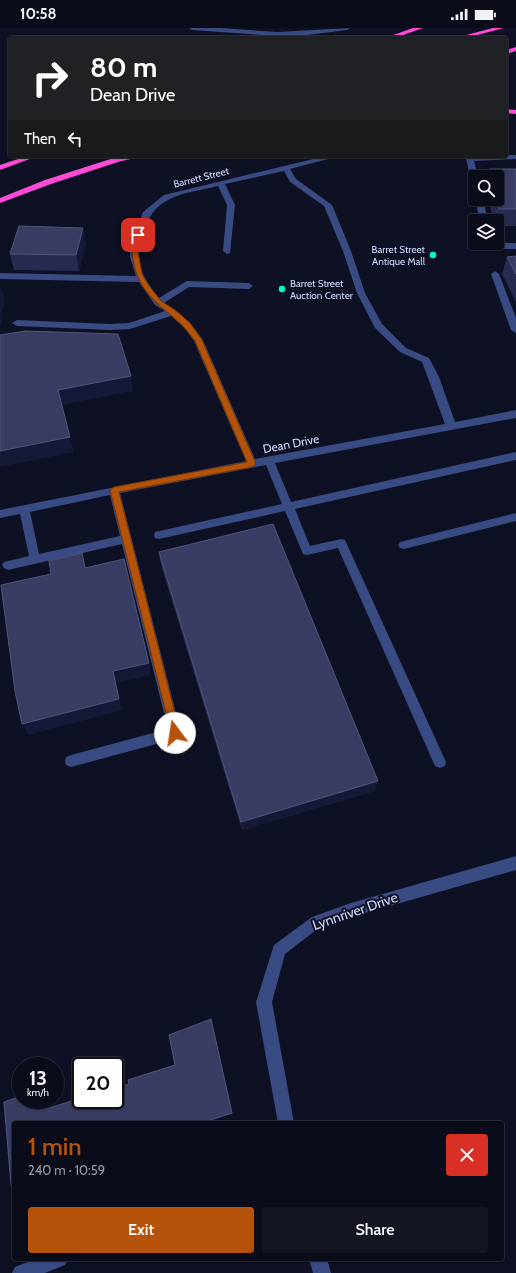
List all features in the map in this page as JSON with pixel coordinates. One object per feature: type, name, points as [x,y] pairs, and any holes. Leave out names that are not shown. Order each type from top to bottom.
[{"type":"highway","points":[[394,36],[420,28]]},
{"type":"highway","points":[[467,36],[502,28]]},
{"type":"highway","points":[[0,168],[28,158]]},
{"type":"highway","points":[[0,201],[122,158]]},
{"type":"highway","points":[[103,164],[130,158]]},
{"type":"street","points":[[192,28],[307,33],[347,28]]},
{"type":"street","name":"Barrett Street","points":[[252,464],[198,340],[188,325],[173,312],[158,303],[142,279],[134,257],[134,247],[147,212],[167,197],[328,158]]},
{"type":"street","points":[[472,170],[470,159],[474,158]]},
{"type":"street","points":[[286,168],[293,180],[328,205],[348,251],[360,293],[378,326],[403,350],[426,360],[434,377],[451,426]]},
{"type":"street","points":[[220,183],[231,204],[227,251]]},
{"type":"street","points":[[504,246],[516,246]]},
{"type":"street","points":[[495,274],[516,330]]},
{"type":"street","points":[[0,276],[142,279]]},
{"type":"street","points":[[158,303],[187,284],[249,286]]},
{"type":"street","points":[[17,323],[110,327],[130,326],[173,312]]},
{"type":"street","name":"Dean Drive","points":[[0,514],[114,490],[516,414]]},
{"type":"street","points":[[159,535],[514,459]]},
{"type":"street","points":[[269,461],[307,551],[341,544],[440,762]]},
{"type":"street","points":[[71,761],[175,733],[114,490]]},
{"type":"street","points":[[24,509],[34,559]]},
{"type":"street","points":[[404,545],[516,517]]},
{"type":"street","points":[[8,565],[127,539]]},
{"type":"street","name":"Lynnriver Drive","points":[[286,1121],[264,1002],[279,950],[312,924],[351,910],[516,863]]},
{"type":"street","points":[[20,1273],[53,1261]]},
{"type":"street","points":[[319,1261],[322,1273]]},
{"type":"building","points":[[516,169],[516,209],[499,209],[498,206],[504,206],[504,170],[489,170]]},
{"type":"building","points":[[19,226],[83,228],[76,255],[10,254]]},
{"type":"building","points":[[516,256],[516,274],[507,257]]},
{"type":"building","points":[[25,331],[118,334],[131,376],[58,390],[70,437],[0,451],[0,335]]},
{"type":"building","points":[[273,524],[378,781],[241,822],[159,552]]},
{"type":"building","points":[[82,553],[85,568],[124,559],[149,663],[113,671],[119,699],[22,724],[15,691],[1,585],[51,574],[49,561]]},
{"type":"building","points":[[211,1019],[232,1113],[207,1121],[12,1121],[11,1185],[4,1102],[12,1099],[12,1109],[64,1109],[64,1103],[72,1101],[72,1109],[124,1109],[124,1085],[129,1084],[128,1080],[175,1065],[169,1035]]},
{"type":"place","name":"Barret Street Antique Mall","points":[[433,255]]},
{"type":"place","name":"Barret Street Auction Center","points":[[282,289]]},
{"type":"route","points":[[138,235],[134,247],[134,257],[139,274],[146,287],[158,303],[173,312],[188,325],[198,340],[252,464],[114,490],[175,733]]}]
